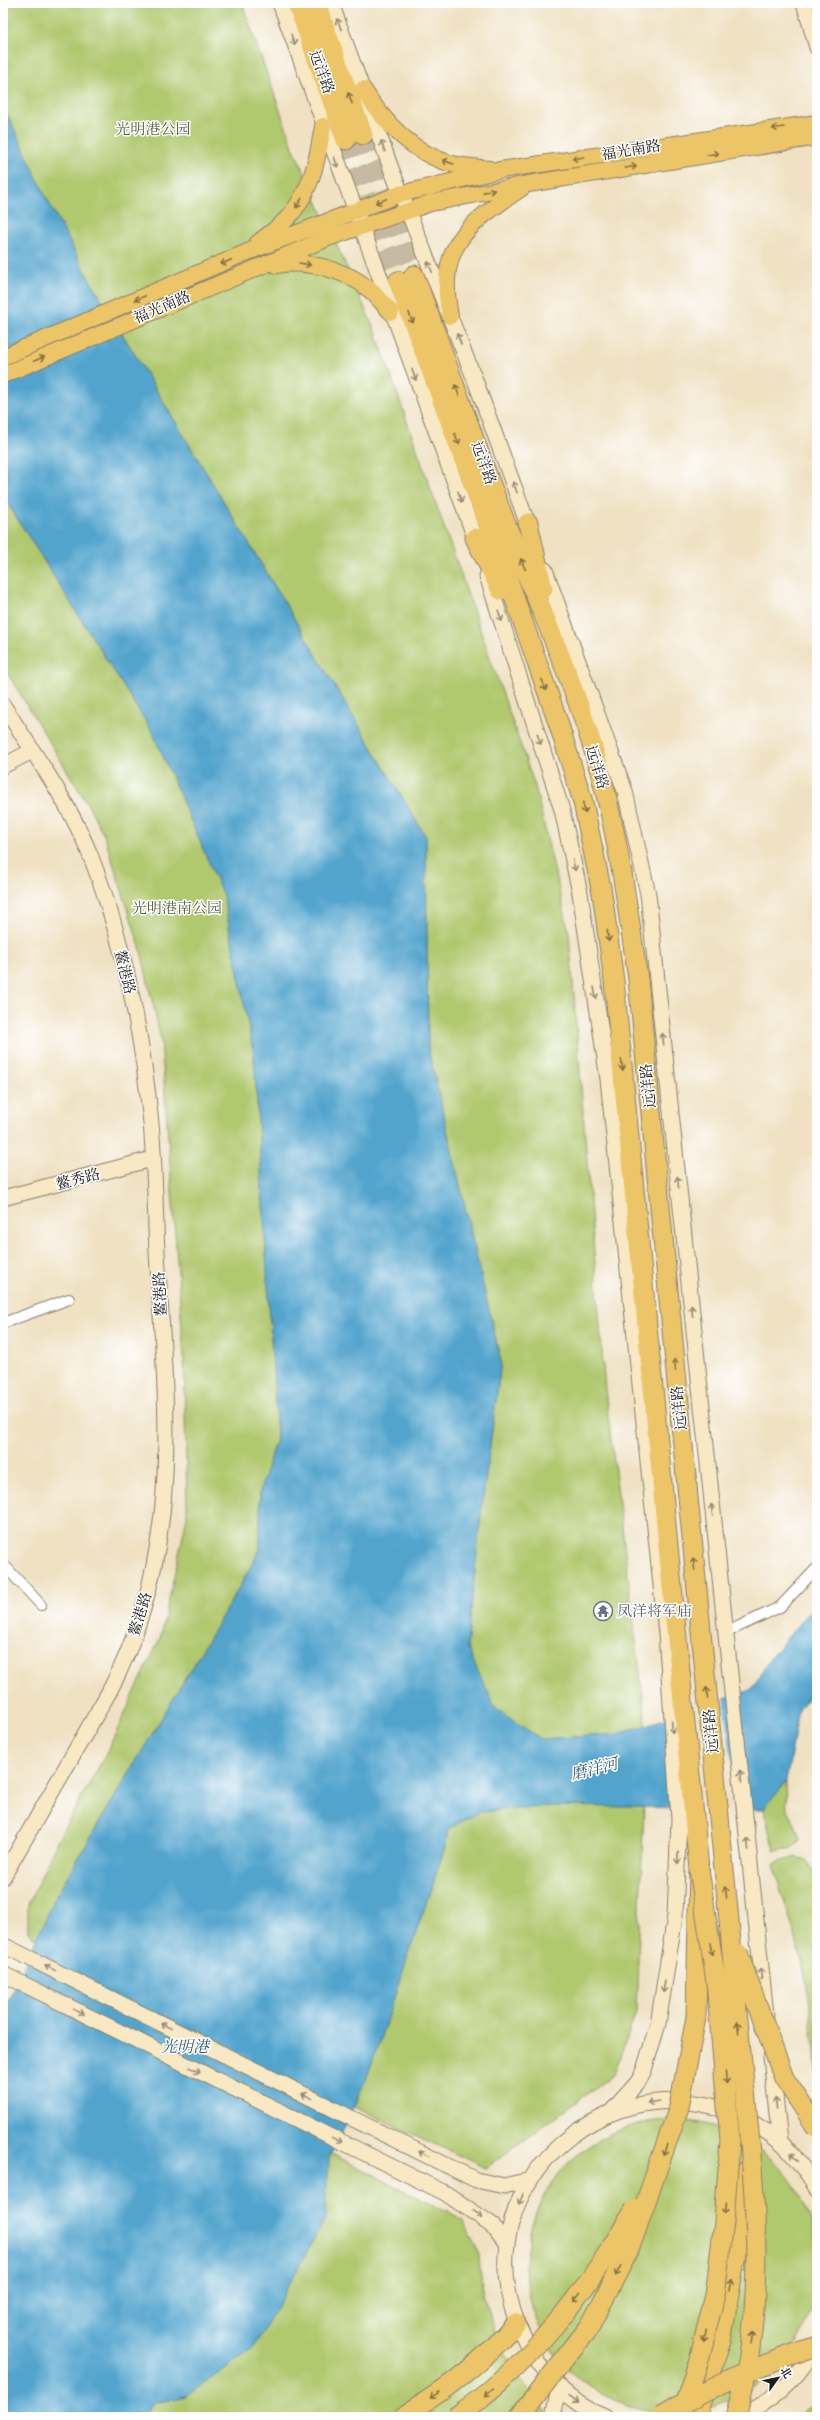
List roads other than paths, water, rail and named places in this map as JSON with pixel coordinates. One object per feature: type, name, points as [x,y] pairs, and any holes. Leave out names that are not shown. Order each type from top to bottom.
[{"type":"highway","name":"远洋路","points":[[297,3],[355,137],[316,3]]},
{"type":"highway","name":"远洋路","points":[[699,1869],[614,981],[602,893],[583,802],[558,722],[531,648],[406,278],[554,639],[606,795],[626,890],[638,979],[730,1931]]},
{"type":"highway","points":[[528,523],[554,639]]},
{"type":"highway","points":[[475,538],[531,648]]},
{"type":"highway","points":[[519,2417],[590,2326],[629,2250],[659,2170],[679,2107],[696,2017],[699,1869]]},
{"type":"highway","points":[[680,2417],[698,2364],[715,2295],[724,2222],[730,2140],[716,1982],[699,1869]]},
{"type":"highway","points":[[730,1931],[784,2078],[817,2128]]},
{"type":"highway","points":[[730,1931],[749,2133],[756,2228],[754,2322],[743,2392],[736,2417]]},
{"type":"highway","points":[[696,2417],[721,2341],[740,2231],[749,2133]]},
{"type":"highway","points":[[455,2417],[486,2396],[532,2352],[573,2304],[627,2224],[659,2170]]},
{"type":"highway","points":[[402,2417],[447,2387],[482,2359],[516,2323]]},
{"type":"highway","points":[[661,2417],[721,2384],[775,2360],[817,2345]]},
{"type":"main road","points":[[280,3],[323,126],[475,538],[562,810],[580,893],[608,1079],[666,1633],[679,1819],[675,1916],[658,2024],[644,2070],[638,2082],[612,2111]]},
{"type":"main road","points":[[331,3],[364,89],[400,194],[450,316],[528,523],[625,791],[648,894],[780,2142]]},
{"type":"main road","points":[[804,3],[817,48]]},
{"type":"main road","points":[[364,89],[376,111],[410,143],[452,164],[500,170]]},
{"type":"main road","name":"福光南路","points":[[3,357],[245,253],[400,194],[500,170],[817,123]]},
{"type":"main road","points":[[245,253],[292,214],[306,192],[317,163],[323,126]]},
{"type":"main road","name":"福光南路","points":[[3,375],[253,268],[321,241],[407,211],[451,199],[528,184],[817,137]]},
{"type":"main road","points":[[450,316],[446,292],[448,268],[457,241],[479,217],[528,184]]},
{"type":"main road","points":[[253,268],[293,262],[334,272],[369,289],[391,312]]},
{"type":"main road","name":"鳌港路","points":[[3,705],[32,751],[86,845],[112,922],[140,1044],[151,1127],[168,1445],[164,1500],[156,1556],[142,1610],[117,1677],[3,1877]]},
{"type":"main road","points":[[3,766],[32,751]]},
{"type":"main road","name":"鳌秀路","points":[[3,1198],[152,1159]]},
{"type":"main road","points":[[3,1945],[476,2180],[504,2186],[530,2180]]},
{"type":"main road","points":[[5,1975],[445,2193],[491,2224],[507,2245]]},
{"type":"main road","points":[[605,2417],[594,2413],[559,2388],[534,2358],[516,2323],[507,2284],[507,2245],[515,2211],[530,2180],[546,2158],[565,2138],[588,2123],[612,2111],[656,2101],[700,2103],[742,2117],[780,2142],[800,2164],[817,2189]]},
{"type":"main road","points":[[740,2417],[759,2412],[787,2386],[809,2359],[817,2345]]},
{"type":"main road","points":[[553,2417],[559,2388]]},
{"type":"street","points":[[3,1323],[69,1299]]},
{"type":"street","points":[[3,1564],[41,1605]]},
{"type":"street","points":[[727,1632],[780,1607],[817,1568]]},
{"type":"water","name":"光明港","points":[[3,105],[47,199],[88,277],[426,837],[428,1048],[501,1362],[481,1513],[467,1648],[496,1709],[541,1739],[619,1734],[751,1690],[771,1657],[817,1602],[817,1684],[799,1710],[786,1782],[764,1809],[552,1806],[479,1812],[448,1829],[446,1844],[365,2083],[328,2161],[325,2220],[253,2349],[186,2396],[155,2403],[142,2417],[3,2417],[3,2012],[57,1894],[239,1588],[260,1549],[260,1491],[277,1435],[254,1055],[223,895],[153,733],[3,496]]},
{"type":"tunnel","points":[[363,135],[414,275]]},
{"type":"tunnel","points":[[346,140],[398,281]]},
{"type":"place","name":"凤洋将军庙","points":[[603,1611]]},
{"type":"park label","name":"光明港公园","points":[[153,129]]},
{"type":"park label","name":"光明港南公园","points":[[177,908]]},
{"type":"water label","name":"磨洋河","points":[[594,1768]]}]
